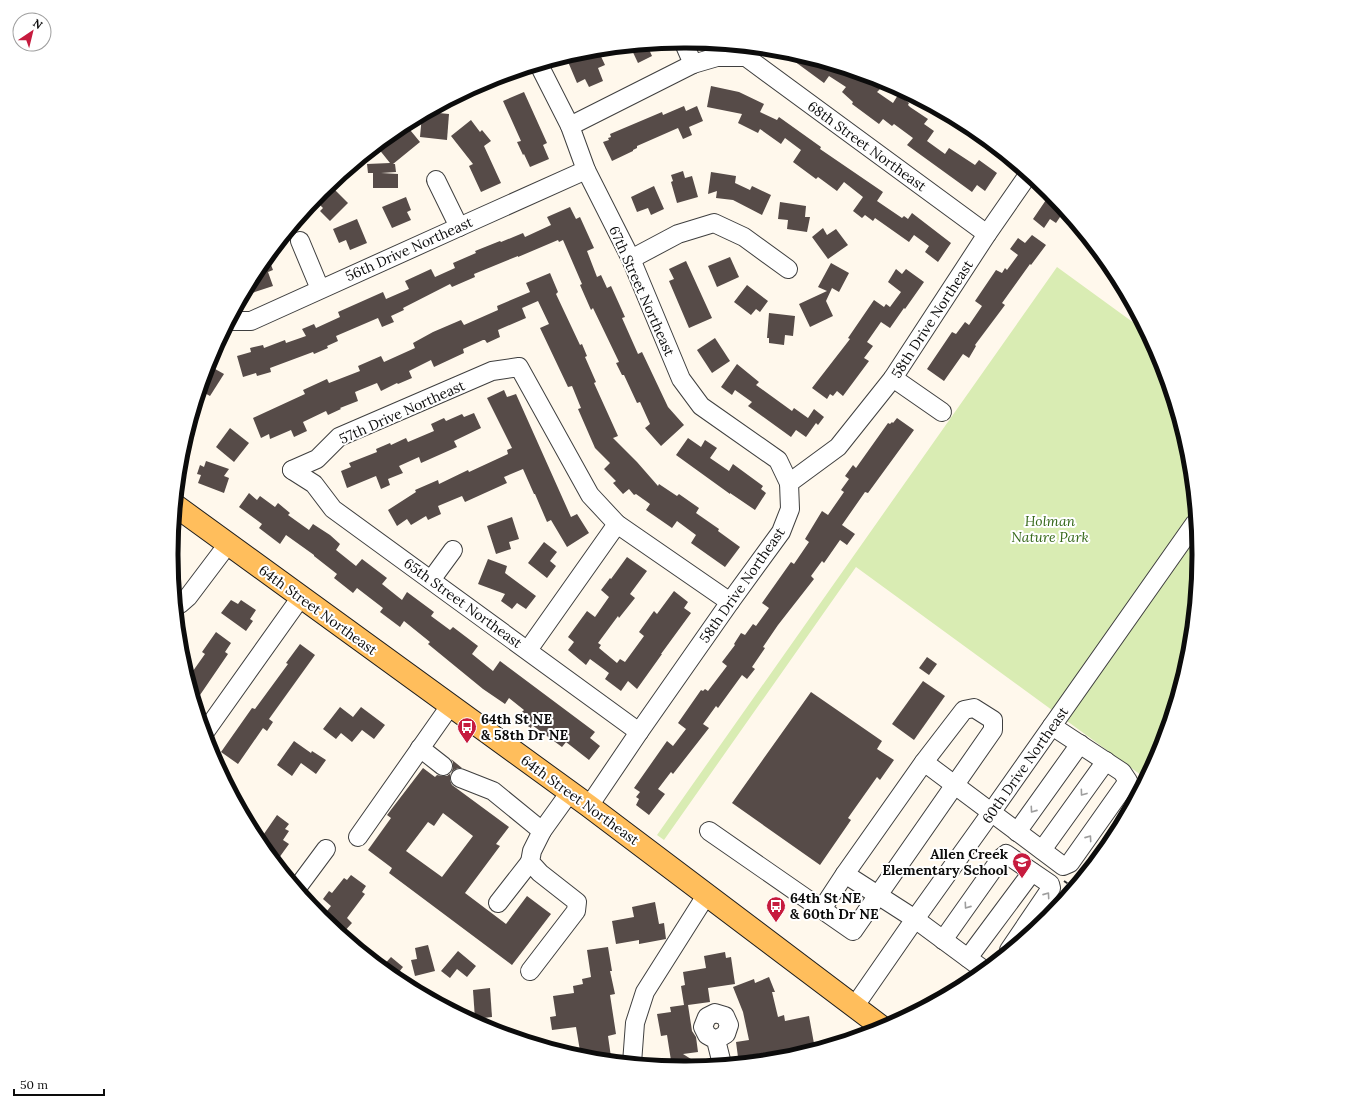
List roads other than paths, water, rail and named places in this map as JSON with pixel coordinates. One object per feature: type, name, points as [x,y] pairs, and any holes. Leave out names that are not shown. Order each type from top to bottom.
[{"type":"main road","name":"64th Street Northeast","points":[[181,510],[589,806],[876,1023]]},
{"type":"street","points":[[570,126],[693,64],[686,48]]},
{"type":"street","name":"68th Street Northeast","points":[[693,64],[718,57],[746,58],[987,234]]},
{"type":"street","name":"67th Street Northeast","points":[[541,69],[570,126],[586,170],[630,259],[681,379],[701,406],[778,460],[789,483]]},
{"type":"street","name":"56th Drive Northeast","points":[[236,321],[251,321],[586,170]]},
{"type":"street","name":"58th Drive Northeast","points":[[589,806],[730,602],[781,532],[790,509],[789,483],[838,447],[893,378],[987,234],[1025,179]]},
{"type":"street","points":[[436,180],[458,227]]},
{"type":"street","points":[[630,259],[678,234],[714,223],[744,237],[788,269]]},
{"type":"street","points":[[300,242],[320,290]]},
{"type":"street","name":"57th Drive Northeast","points":[[292,470],[317,460],[339,437],[492,371],[519,367],[590,495],[617,524]]},
{"type":"street","points":[[893,378],[942,412]]},
{"type":"street","name":"65th Street Northeast","points":[[292,470],[314,484],[333,509],[639,732]]},
{"type":"street","points":[[528,650],[617,524],[730,602]]},
{"type":"street","name":"60th Drive Northeast","points":[[854,1007],[914,919],[991,813],[1191,529]]},
{"type":"street","points":[[181,603],[188,597],[228,544]]},
{"type":"street","points":[[431,580],[453,550]]},
{"type":"street","points":[[209,727],[301,597]]},
{"type":"street","points":[[358,837],[450,706]]},
{"type":"street","points":[[710,831],[853,931],[992,730],[992,720],[974,708],[964,710],[924,762],[822,909]]},
{"type":"street","points":[[924,762],[1063,866],[1070,863],[1135,784],[1122,772],[1052,726]]},
{"type":"street","points":[[1017,832],[1080,744]]},
{"type":"street","points":[[420,748],[443,766]]},
{"type":"street","points":[[1042,850],[1106,761]]},
{"type":"street","points":[[460,778],[493,791],[542,831]]},
{"type":"street","points":[[498,903],[530,862],[532,851],[542,831],[570,792]]},
{"type":"street","points":[[300,884],[326,849]]},
{"type":"street","points":[[943,940],[1001,858],[1006,854],[1050,884],[1051,888],[1019,935]]},
{"type":"street","points":[[530,862],[540,873],[577,902],[576,911],[530,972]]},
{"type":"street","points":[[968,958],[1032,872]]},
{"type":"street","points":[[845,874],[914,919],[979,966]]},
{"type":"street","points":[[632,1058],[635,1023],[645,992],[707,894]]},
{"type":"street","points":[[716,1040],[721,1060]]},
{"type":"place","name":"64th St NE & 58th Dr NE","points":[[467,744]]},
{"type":"place","name":"Allen Creek Elementary School","points":[[1022,879]]},
{"type":"place","name":"64th St NE & 60th Dr NE","points":[[776,923]]},
{"type":"park label","name":"Holman Nature Park","points":[[1050,530]]}]
